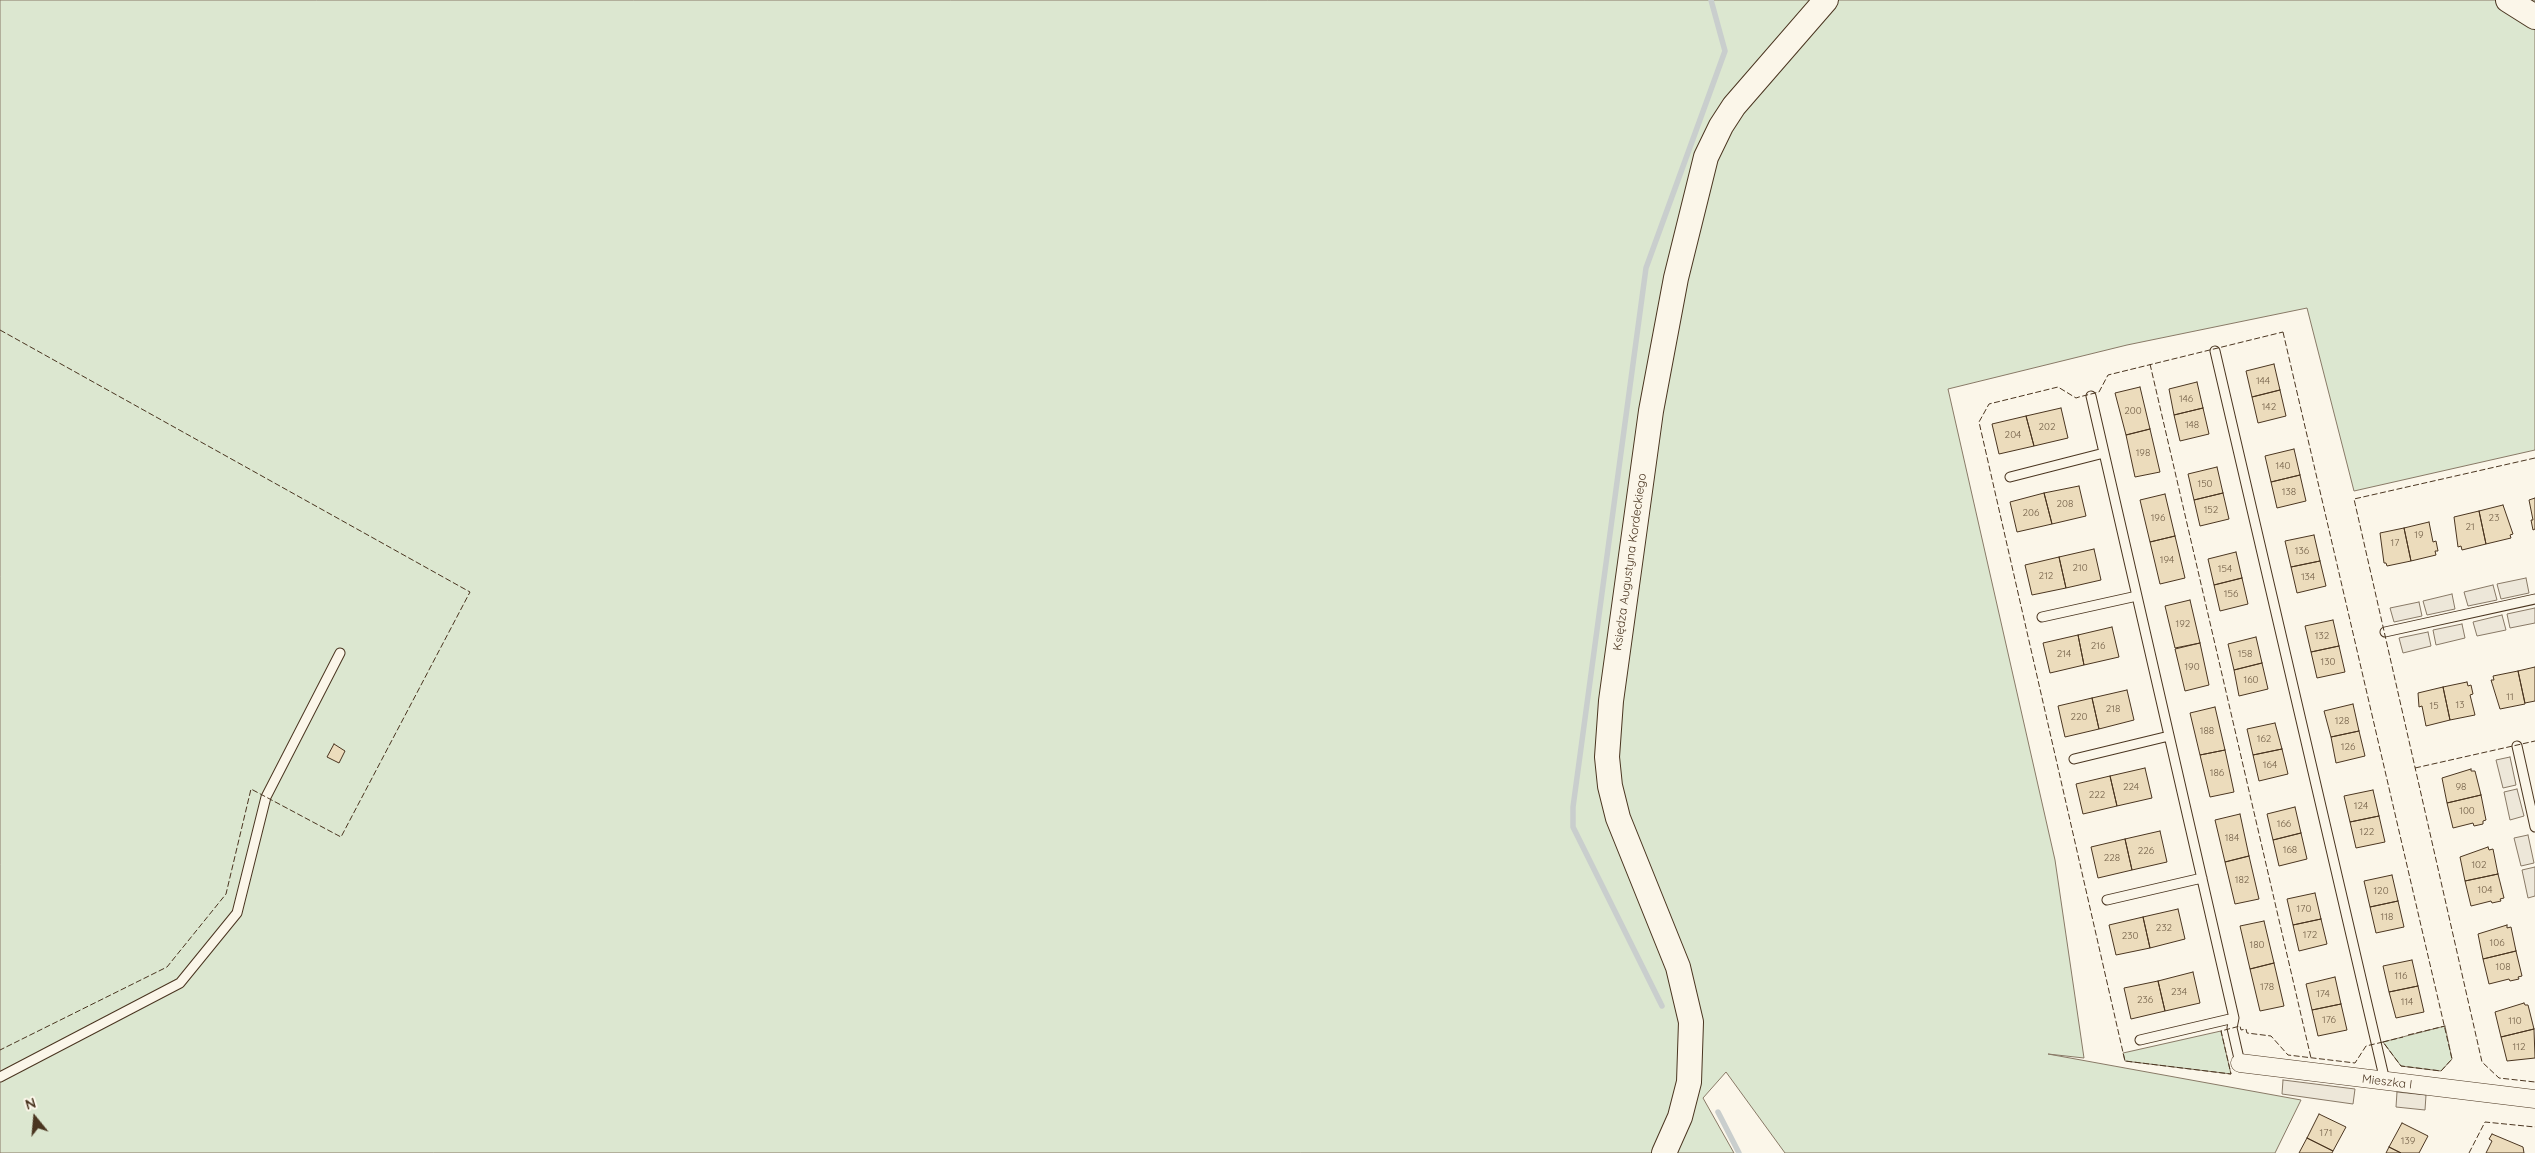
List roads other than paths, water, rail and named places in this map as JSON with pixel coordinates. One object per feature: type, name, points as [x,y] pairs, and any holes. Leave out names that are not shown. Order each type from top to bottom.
[{"type":"street","name":"Księdza Augustyna Kordeckiego","points":[[1664,1153],[1680,1117],[1689,1082],[1691,1022],[1678,967],[1618,818],[1610,786],[1607,757],[1611,701],[1650,421],[1676,278],[1706,157],[1721,126],[1734,106],[1826,0]]},
{"type":"street","points":[[2508,0],[2535,17]]},
{"type":"street","name":"Mieszka I","points":[[2240,1063],[2535,1099]]},
{"type":"lane","points":[[2216,351],[2385,1082]]},
{"type":"lane","points":[[2091,396],[2234,1018],[2232,1028],[2240,1063]]},
{"type":"lane","points":[[2010,477],[2104,454]]},
{"type":"lane","points":[[2042,617],[2137,596]]},
{"type":"lane","points":[[2385,632],[2535,599]]},
{"type":"lane","points":[[0,1077],[180,983],[224,929],[236,913],[266,797],[340,653]]},
{"type":"lane","points":[[2074,759],[2169,736]]},
{"type":"lane","points":[[2517,746],[2535,827]]},
{"type":"lane","points":[[2107,900],[2202,878]]},
{"type":"lane","points":[[2140,1040],[2234,1018]]},
{"type":"waterway","points":[[1662,1006],[1573,827],[1573,807],[1646,268],[1725,51],[1711,0]]},
{"type":"waterway","points":[[1718,1112],[1739,1153]]}]
